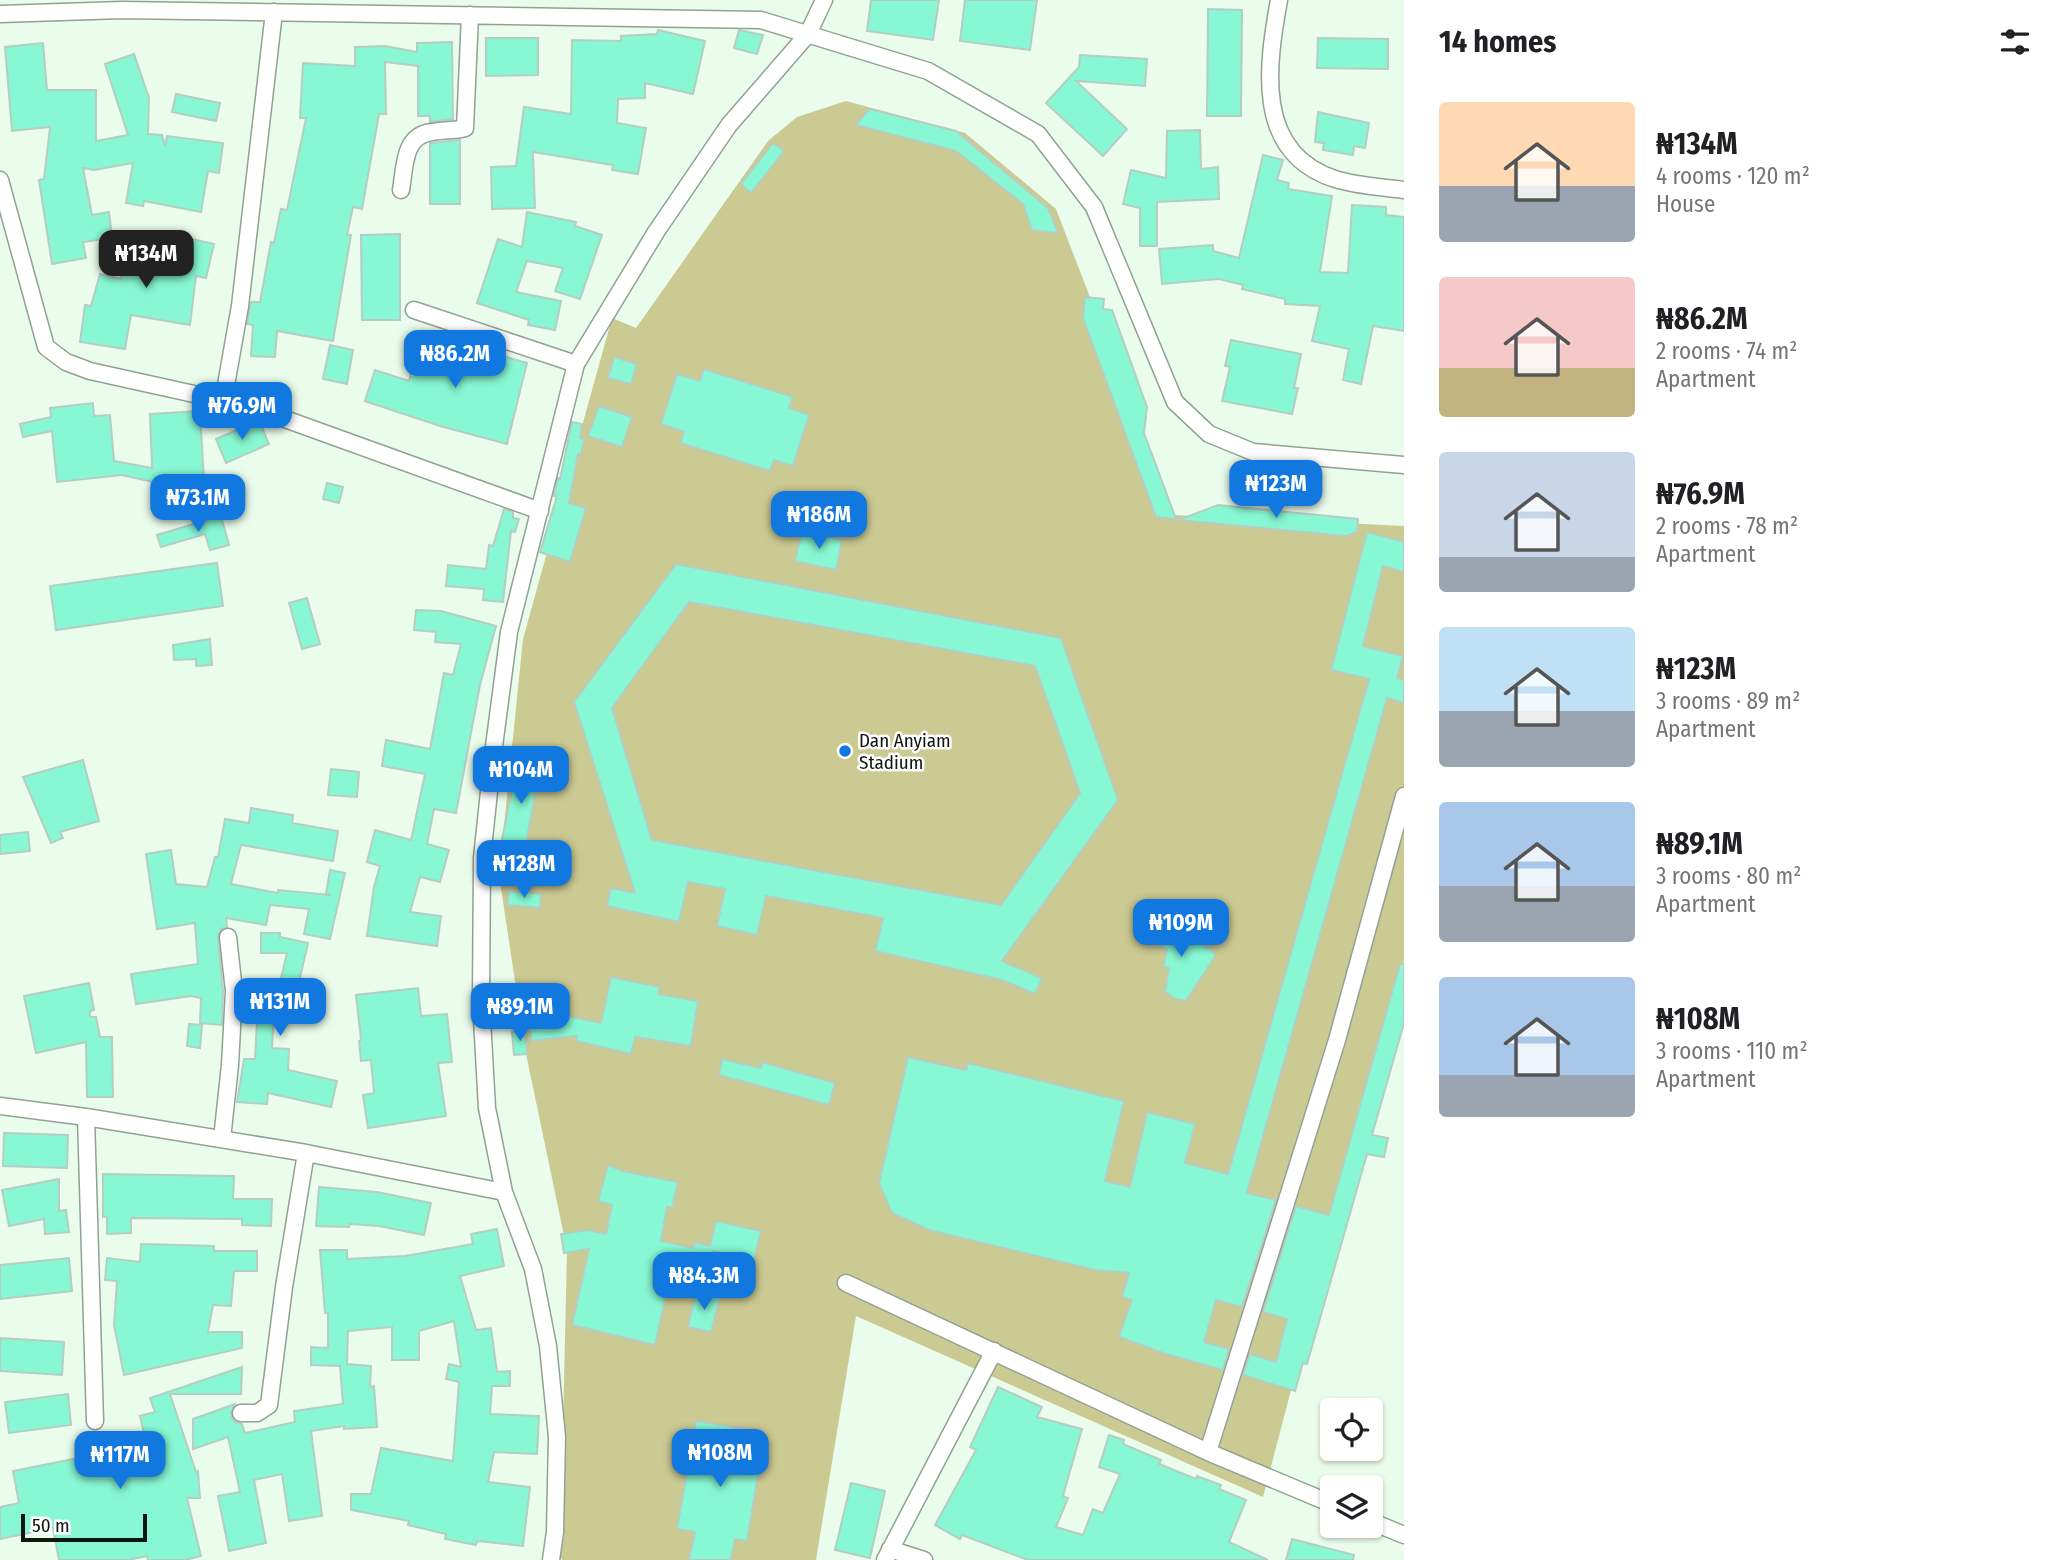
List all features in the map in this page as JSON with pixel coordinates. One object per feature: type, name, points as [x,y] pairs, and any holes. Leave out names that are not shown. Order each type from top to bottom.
[{"type":"street","points":[[585,0],[585,17]]},
{"type":"street","points":[[551,1560],[555,1532],[557,1437],[548,1346],[533,1269],[504,1192],[487,1108],[481,1001],[482,858],[509,632],[576,364],[656,232],[729,125],[808,34],[824,0]]},
{"type":"street","points":[[1279,0],[1269,95],[1279,135],[1304,163],[1335,179],[1404,190]]},
{"type":"street","points":[[0,14],[122,10],[761,20],[928,71],[1038,134],[1094,207],[1175,402],[1209,434],[1253,452],[1404,465]]},
{"type":"street","points":[[223,402],[240,306],[274,12]]},
{"type":"street","points":[[401,190],[408,147],[413,139],[428,132],[465,128],[470,15]]},
{"type":"street","points":[[0,180],[46,347],[66,362],[90,371],[285,419],[540,511]]},
{"type":"street","points":[[415,310],[576,364]]},
{"type":"street","points":[[1208,1452],[1337,1041],[1404,796]]},
{"type":"street","points":[[222,1139],[234,991],[228,937]]},
{"type":"street","points":[[0,1105],[306,1153],[504,1192]]},
{"type":"street","points":[[86,1117],[94,1421]]},
{"type":"street","points":[[241,1413],[257,1413],[269,1405],[284,1287],[306,1153]]},
{"type":"street","points":[[846,1283],[1208,1452],[1320,1499]]},
{"type":"street","points":[[924,1560],[888,1555],[994,1351]]},
{"type":"street","points":[[1383,1526],[1404,1535]]},
{"type":"shaded area","points":[[846,101],[965,133],[1056,209],[1174,515],[1404,526],[1404,960],[1263,1497],[856,1316],[816,1560],[562,1560],[567,1250],[526,1054],[499,875],[523,639],[612,318],[636,328],[768,141],[797,117]]},
{"type":"building","points":[[871,0],[939,0],[933,40],[867,31]]},
{"type":"building","points":[[965,0],[1037,0],[1030,50],[960,41]]},
{"type":"building","points":[[1208,9],[1242,10],[1241,116],[1207,116]]},
{"type":"building","points":[[658,30],[705,41],[693,94],[645,83],[645,98],[618,99],[617,123],[646,128],[638,174],[612,170],[613,165],[533,152],[535,208],[492,209],[491,167],[516,166],[524,107],[571,114],[572,40],[621,41],[621,36],[657,34]]},
{"type":"building","points":[[739,30],[763,35],[757,54],[734,48]]},
{"type":"building","points":[[486,38],[538,38],[538,75],[486,76]]},
{"type":"building","points":[[1318,38],[1388,39],[1388,69],[1317,68]]},
{"type":"building","points":[[452,42],[453,119],[430,122],[430,116],[418,116],[418,66],[385,62],[386,114],[379,114],[362,209],[353,207],[347,235],[351,235],[333,341],[277,331],[275,357],[251,356],[253,325],[247,324],[251,302],[260,302],[271,242],[274,243],[281,209],[287,210],[306,118],[300,118],[303,63],[355,66],[355,47],[385,46],[417,52],[417,43]]},
{"type":"building","points":[[43,43],[47,90],[96,90],[96,141],[128,135],[105,64],[134,54],[149,98],[148,134],[162,135],[165,146],[167,136],[223,143],[219,173],[208,171],[201,212],[144,201],[143,206],[126,203],[133,163],[94,170],[83,168],[92,215],[109,212],[112,238],[83,242],[86,258],[52,264],[39,180],[44,179],[50,127],[12,131],[5,47]]},
{"type":"building","points":[[1080,55],[1147,59],[1145,86],[1076,81],[1127,129],[1103,156],[1046,103],[1079,67]]},
{"type":"building","points":[[176,94],[220,103],[216,121],[172,112]]},
{"type":"building","points":[[869,109],[956,131],[1048,208],[1058,233],[1032,230],[1023,204],[956,151],[856,125]]},
{"type":"building","points":[[1318,112],[1369,123],[1365,148],[1354,146],[1353,155],[1323,150],[1324,143],[1315,142]]},
{"type":"building","points":[[1200,130],[1201,169],[1218,167],[1219,199],[1157,202],[1157,246],[1140,246],[1140,208],[1123,204],[1131,170],[1166,178],[1167,131]]},
{"type":"building","points":[[460,140],[460,204],[430,204],[430,143]]},
{"type":"building","points":[[773,143],[784,151],[751,193],[741,184]]},
{"type":"building","points":[[1263,155],[1283,160],[1277,180],[1289,183],[1288,189],[1332,196],[1320,272],[1348,273],[1352,205],[1386,207],[1386,215],[1404,217],[1404,331],[1373,326],[1361,384],[1343,380],[1349,349],[1312,341],[1320,306],[1285,304],[1285,299],[1242,289],[1243,285],[1219,279],[1162,284],[1159,249],[1213,245],[1213,251],[1239,258]]},
{"type":"building","points":[[527,212],[576,222],[575,226],[602,235],[580,299],[555,291],[563,268],[527,261],[516,292],[561,301],[555,330],[528,325],[529,320],[477,303],[498,239],[522,247]]},
{"type":"building","points":[[400,234],[400,320],[362,320],[361,235]]},
{"type":"building","points":[[178,236],[214,244],[206,278],[196,276],[190,325],[131,315],[125,349],[80,342],[85,305],[91,306],[100,274],[121,279],[127,240],[175,249]]},
{"type":"building","points":[[1085,297],[1104,299],[1103,309],[1112,310],[1147,407],[1144,433],[1176,519],[1156,517],[1083,318]]},
{"type":"building","points":[[419,338],[481,353],[482,350],[527,363],[507,444],[440,426],[365,401],[375,370],[409,381]]},
{"type":"building","points":[[1231,340],[1301,354],[1292,414],[1222,401],[1230,367],[1225,366]]},
{"type":"building","points":[[330,345],[353,350],[347,384],[323,379]]},
{"type":"building","points":[[614,357],[637,364],[631,384],[608,378]]},
{"type":"building","points":[[704,369],[793,397],[789,408],[809,415],[793,466],[774,460],[770,471],[680,443],[684,432],[661,424],[677,374],[700,381]]},
{"type":"building","points":[[93,403],[94,416],[110,415],[114,461],[152,468],[150,414],[200,411],[205,499],[154,501],[153,482],[122,475],[57,482],[52,431],[23,437],[20,424],[51,417],[50,408]]},
{"type":"building","points":[[599,406],[632,417],[622,447],[588,436]]},
{"type":"building","points":[[255,422],[260,423],[269,444],[226,463],[216,439]]},
{"type":"building","points":[[572,422],[582,424],[580,438],[584,439],[581,454],[578,454],[569,503],[586,508],[570,562],[540,552],[557,496],[554,496]]},
{"type":"building","points":[[327,483],[343,487],[339,503],[323,499]]},
{"type":"building","points":[[1218,505],[1358,519],[1357,532],[1346,536],[1179,520]]},
{"type":"building","points":[[504,509],[513,512],[513,518],[519,519],[515,532],[511,531],[503,602],[483,600],[484,589],[446,586],[448,565],[486,569],[489,545],[493,546]]},
{"type":"building","points":[[221,516],[229,545],[210,550],[205,534],[161,547],[157,535]]},
{"type":"building","points":[[802,531],[842,540],[836,570],[795,561]]},
{"type":"building","points":[[1367,532],[1404,542],[1404,572],[1383,566],[1363,646],[1403,656],[1397,678],[1404,680],[1404,703],[1387,698],[1247,1193],[1276,1200],[1242,1307],[1216,1300],[1204,1342],[1229,1349],[1223,1370],[1119,1337],[1132,1300],[1122,1297],[1129,1273],[1095,1270],[929,1230],[892,1213],[879,1183],[908,1057],[966,1070],[968,1063],[1124,1101],[1105,1181],[1130,1187],[1147,1112],[1195,1124],[1185,1163],[1228,1174],[1369,679],[1331,670]]},
{"type":"building","points":[[217,563],[223,606],[56,630],[50,586]]},
{"type":"building","points":[[676,564],[1061,638],[1118,800],[1002,961],[1042,978],[1035,994],[1002,980],[875,951],[883,918],[766,896],[757,935],[717,926],[725,889],[688,882],[679,922],[607,906],[611,888],[635,893],[574,702]],"holes":[[[689,602],[1035,666],[1080,793],[1001,905],[652,840],[612,708]]]},
{"type":"building","points":[[307,598],[320,644],[302,649],[289,603]]},
{"type":"building","points":[[416,610],[441,611],[496,626],[480,685],[456,813],[434,809],[427,844],[449,850],[440,882],[420,877],[410,912],[441,916],[437,946],[367,936],[380,866],[367,862],[375,830],[411,840],[425,774],[382,766],[386,740],[430,749],[444,673],[453,675],[461,644],[435,642],[436,632],[414,630]]},
{"type":"building","points":[[210,639],[212,665],[196,666],[196,659],[174,660],[173,645]]},
{"type":"building","points":[[516,758],[541,763],[524,854],[500,849]]},
{"type":"building","points":[[83,760],[99,821],[60,832],[63,838],[51,843],[23,777]]},
{"type":"building","points":[[331,769],[359,772],[357,797],[328,795]]},
{"type":"building","points":[[251,808],[293,815],[292,823],[338,831],[333,861],[241,845],[231,884],[278,893],[278,890],[331,895],[326,894],[330,870],[345,873],[330,939],[304,934],[309,909],[270,905],[266,925],[226,918],[227,927],[221,929],[218,937],[223,991],[222,1025],[200,1023],[201,998],[191,996],[136,1004],[131,974],[198,964],[195,923],[157,929],[146,854],[171,850],[176,884],[207,887],[215,857],[218,857],[225,819],[249,823]]},
{"type":"building","points":[[28,832],[30,851],[0,854],[0,835]]},
{"type":"building","points":[[509,891],[541,894],[540,908],[507,905]]},
{"type":"building","points":[[1149,922],[1171,926],[1215,953],[1186,1001],[1176,999],[1165,992],[1169,968],[1163,967],[1167,950],[1146,936]]},
{"type":"building","points":[[261,933],[280,933],[280,937],[308,943],[291,1017],[274,1014],[272,1048],[289,1049],[288,1070],[337,1081],[331,1107],[268,1093],[267,1104],[237,1102],[244,1059],[255,1059],[257,1021],[252,1020],[258,991],[277,995],[287,953],[261,953]]},
{"type":"building","points":[[1400,964],[1404,964],[1404,1023],[1372,1135],[1388,1138],[1384,1157],[1367,1154],[1307,1364],[1303,1363],[1295,1391],[1243,1375],[1250,1354],[1276,1362],[1287,1319],[1263,1312],[1296,1206],[1329,1215]]},
{"type":"building","points":[[611,977],[660,987],[658,994],[698,1001],[691,1046],[635,1037],[631,1054],[576,1041],[577,1036],[531,1041],[528,1005],[562,1001],[563,1015],[601,1023]]},
{"type":"building","points":[[89,983],[94,1010],[90,1011],[90,1017],[96,1017],[100,1037],[112,1037],[113,1097],[87,1097],[86,1042],[36,1053],[24,996]]},
{"type":"building","points":[[418,988],[421,1016],[447,1014],[452,1062],[438,1063],[446,1116],[368,1128],[363,1095],[374,1093],[371,1060],[361,1061],[356,995]]},
{"type":"building","points":[[189,1024],[202,1025],[200,1048],[187,1046]]},
{"type":"building","points":[[525,1031],[527,1054],[514,1055],[512,1032]]},
{"type":"building","points":[[722,1059],[761,1068],[762,1062],[835,1083],[829,1105],[719,1075]]},
{"type":"building","points":[[4,1133],[68,1135],[67,1168],[3,1166]]},
{"type":"building","points":[[608,1165],[623,1171],[678,1182],[672,1208],[667,1207],[661,1241],[694,1248],[695,1242],[710,1246],[716,1221],[761,1231],[754,1260],[713,1251],[706,1280],[671,1272],[655,1345],[572,1325],[589,1249],[564,1253],[561,1234],[588,1230],[606,1234],[612,1205],[598,1201]]},
{"type":"building","points":[[103,1174],[234,1176],[233,1199],[272,1199],[271,1226],[242,1225],[242,1219],[131,1218],[131,1233],[107,1234],[107,1217],[103,1217]]},
{"type":"building","points":[[59,1179],[59,1211],[66,1210],[69,1232],[45,1234],[44,1219],[9,1226],[2,1190]]},
{"type":"building","points":[[319,1187],[377,1192],[431,1203],[424,1235],[379,1226],[316,1226]]},
{"type":"building","points":[[497,1229],[504,1266],[460,1276],[476,1330],[491,1328],[497,1372],[510,1371],[510,1386],[492,1386],[490,1414],[539,1416],[537,1454],[494,1452],[488,1482],[530,1487],[523,1546],[477,1541],[476,1545],[445,1539],[446,1534],[408,1525],[409,1521],[351,1510],[351,1494],[371,1494],[381,1448],[453,1461],[459,1382],[446,1379],[449,1364],[461,1367],[454,1321],[419,1331],[419,1360],[392,1360],[392,1327],[348,1331],[347,1364],[371,1366],[370,1387],[374,1386],[377,1427],[344,1429],[344,1426],[311,1431],[322,1516],[289,1521],[282,1474],[254,1480],[266,1543],[229,1551],[218,1496],[240,1492],[228,1437],[193,1449],[193,1419],[235,1404],[231,1412],[232,1418],[242,1424],[245,1433],[295,1422],[294,1411],[343,1404],[340,1366],[311,1365],[311,1347],[328,1348],[328,1313],[325,1313],[320,1250],[347,1250],[347,1259],[405,1256],[473,1244],[471,1234]]},
{"type":"building","points":[[141,1244],[214,1246],[214,1251],[257,1251],[257,1271],[234,1271],[231,1306],[213,1305],[208,1332],[242,1332],[242,1348],[124,1375],[114,1325],[117,1281],[105,1280],[107,1258],[140,1262]]},
{"type":"building","points":[[69,1258],[72,1291],[0,1299],[0,1265]]},
{"type":"building","points":[[696,1291],[720,1297],[711,1332],[688,1327]]},
{"type":"building","points":[[0,1338],[64,1342],[62,1375],[0,1371]]},
{"type":"building","points":[[242,1367],[241,1394],[170,1394],[196,1472],[198,1471],[200,1498],[187,1498],[201,1556],[185,1560],[148,1560],[147,1556],[128,1560],[59,1560],[53,1528],[0,1539],[0,1507],[19,1503],[13,1471],[83,1457],[82,1452],[144,1433],[140,1416],[155,1412],[150,1398]]},
{"type":"building","points":[[998,1387],[1042,1407],[1037,1417],[1082,1429],[1063,1496],[1068,1498],[1056,1527],[1083,1535],[1093,1509],[1103,1513],[1120,1474],[1099,1467],[1109,1435],[1161,1460],[1159,1464],[1196,1479],[1197,1476],[1221,1485],[1219,1489],[1246,1500],[1229,1542],[1268,1560],[1028,1560],[962,1535],[960,1539],[935,1525],[976,1450],[970,1447]]},
{"type":"building","points":[[68,1394],[71,1425],[9,1433],[5,1402]]},
{"type":"building","points":[[696,1421],[765,1432],[747,1541],[735,1539],[731,1560],[689,1560],[695,1532],[677,1529]]},
{"type":"building","points":[[851,1483],[885,1491],[870,1558],[835,1550]]},
{"type":"building","points":[[1292,1539],[1354,1555],[1353,1560],[1286,1560]]},
{"type":"place","name":"Dan Anyiam Stadium","points":[[845,751]]}]
